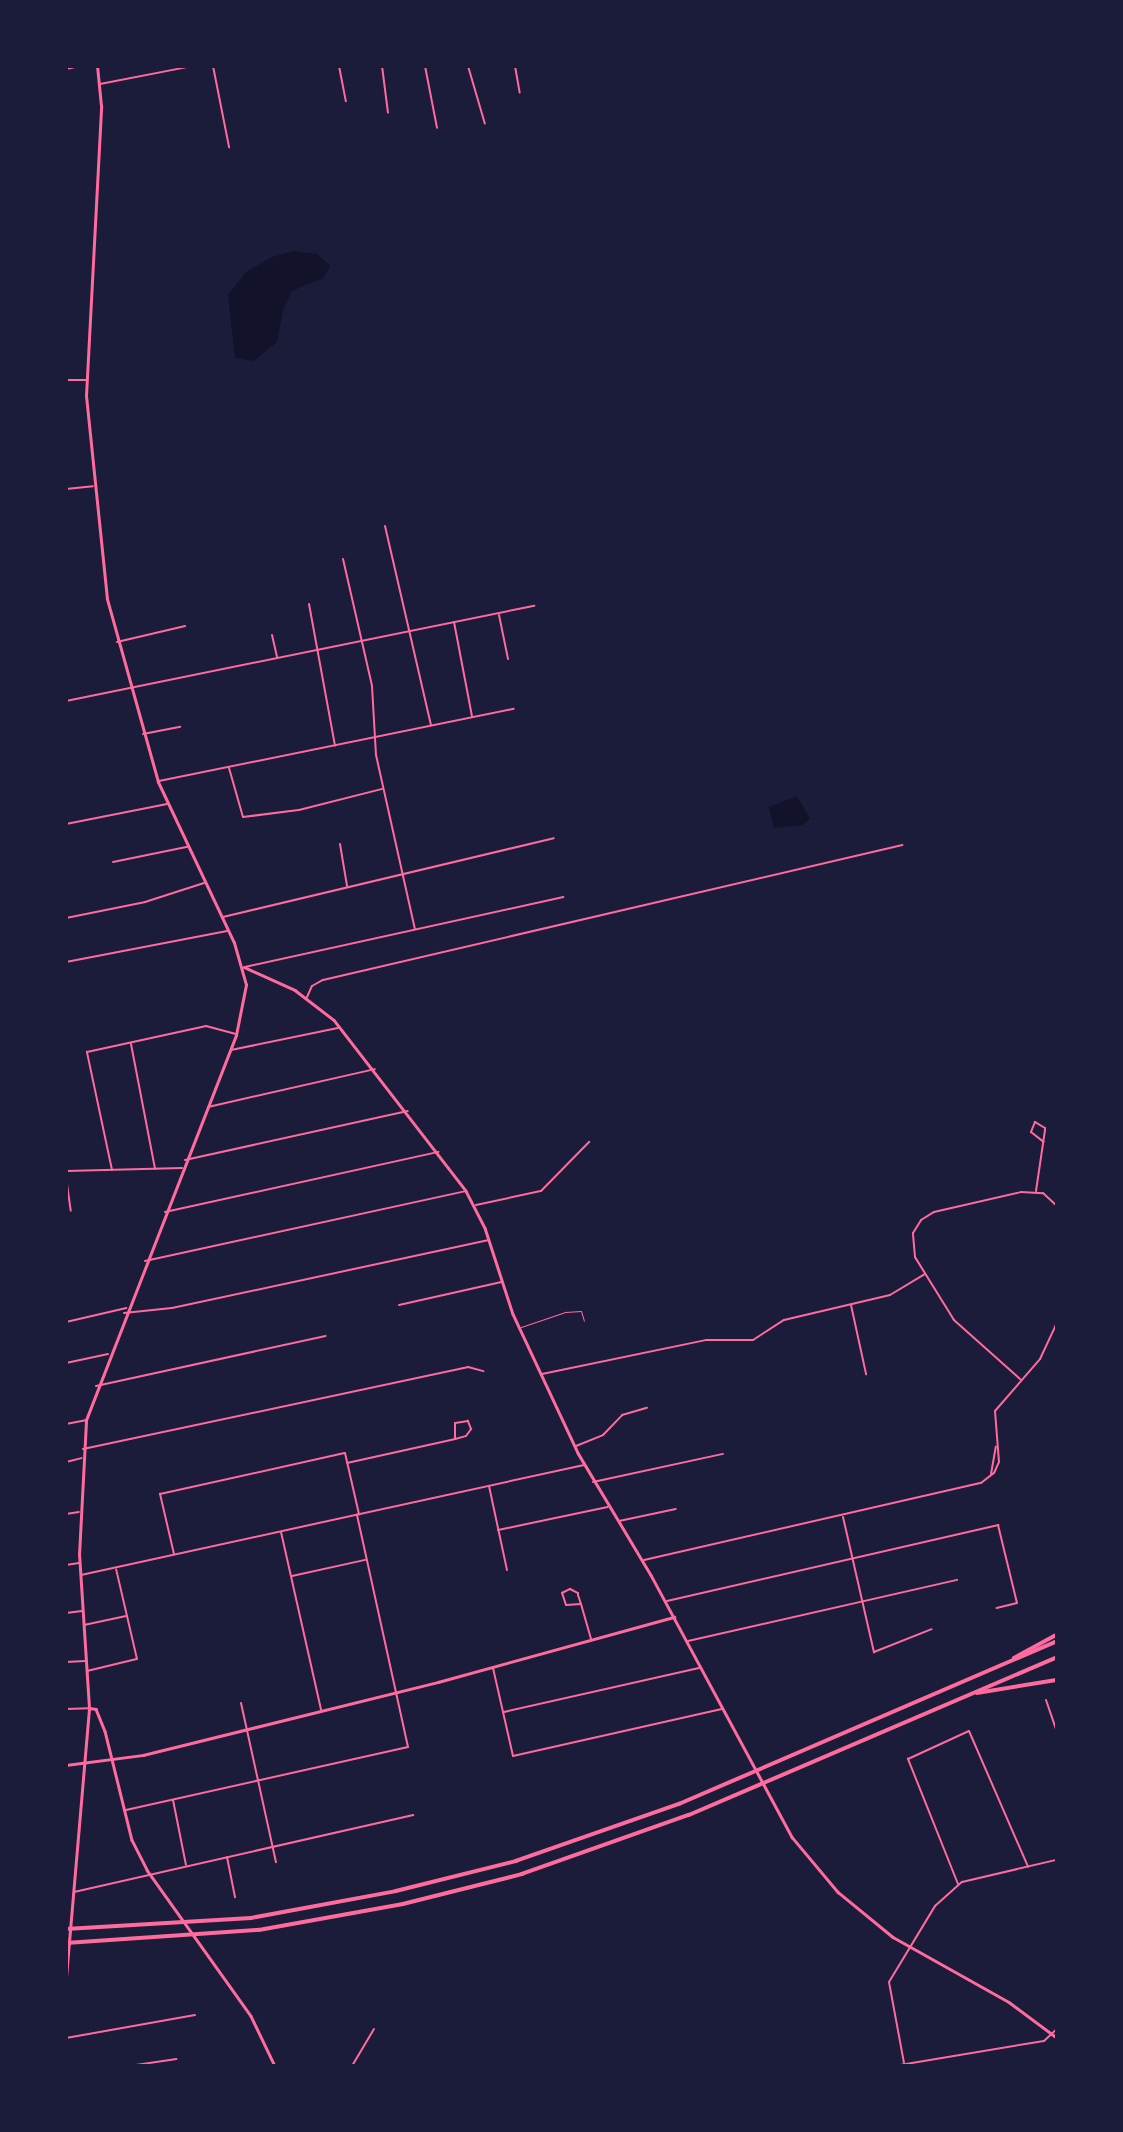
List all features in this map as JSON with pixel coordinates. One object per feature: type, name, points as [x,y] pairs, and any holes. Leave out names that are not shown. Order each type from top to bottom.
[{"type":"highway","points":[[997,1668],[1056,1634]]},
{"type":"highway","points":[[66,1929],[251,1918],[396,1891],[591,1837],[764,1768],[1056,1642]]},
{"type":"highway","points":[[66,1943],[259,1930],[436,1897],[588,1853],[771,1780],[1056,1658]]},
{"type":"highway","points":[[962,1697],[1017,1683],[1056,1680]]},
{"type":"main road","points":[[66,1977],[89,1708],[80,1576],[80,1512],[86,1420],[108,1354],[236,1035],[246,994],[244,967],[158,782],[117,642],[93,486],[86,380],[100,84],[97,66]]},
{"type":"main road","points":[[244,967],[307,998],[341,1027],[439,1152],[475,1205],[518,1327],[584,1465],[666,1601],[767,1797],[802,1849],[857,1909],[908,1947],[1009,2002],[1056,2034]]},
{"type":"main road","points":[[66,1765],[113,1762],[396,1692],[674,1618]]},
{"type":"main road","points":[[89,1708],[99,1716],[134,1846],[150,1875],[255,2021],[275,2066]]},
{"type":"street","points":[[66,69],[80,66]]},
{"type":"street","points":[[100,84],[193,66]]},
{"type":"street","points":[[213,66],[229,147]]},
{"type":"street","points":[[339,66],[346,101]]},
{"type":"street","points":[[382,66],[388,113]]},
{"type":"street","points":[[425,66],[437,128]]},
{"type":"street","points":[[468,66],[485,124]]},
{"type":"street","points":[[516,66],[520,93]]},
{"type":"street","points":[[66,380],[86,380]]},
{"type":"street","points":[[66,489],[93,486]]},
{"type":"street","points":[[385,526],[431,725]]},
{"type":"street","points":[[343,559],[361,641],[383,789],[415,929]]},
{"type":"street","points":[[309,604],[335,746]]},
{"type":"street","points":[[66,701],[534,606]]},
{"type":"street","points":[[498,614],[508,659]]},
{"type":"street","points":[[454,622],[472,717]]},
{"type":"street","points":[[117,642],[185,626]]},
{"type":"street","points":[[272,635],[277,658]]},
{"type":"street","points":[[158,782],[514,709]]},
{"type":"street","points":[[143,734],[180,727]]},
{"type":"street","points":[[229,768],[243,817],[299,810],[383,789]]},
{"type":"street","points":[[66,824],[167,804]]},
{"type":"street","points":[[222,917],[554,838]]},
{"type":"street","points":[[340,844],[347,887]]},
{"type":"street","points":[[307,998],[312,986],[323,980],[902,845]]},
{"type":"street","points":[[113,862],[188,847]]},
{"type":"street","points":[[66,918],[145,902],[205,882]]},
{"type":"street","points":[[244,967],[563,897]]},
{"type":"street","points":[[66,962],[229,931]]},
{"type":"street","points":[[112,1170],[87,1052],[206,1026],[236,1035]]},
{"type":"street","points":[[230,1050],[341,1027]]},
{"type":"street","points":[[131,1044],[155,1169]]},
{"type":"street","points":[[207,1107],[374,1069]]},
{"type":"street","points":[[185,1160],[408,1111]]},
{"type":"street","points":[[1036,1191],[1044,1142],[1045,1125],[1034,1122],[1032,1133],[1044,1142]]},
{"type":"street","points":[[475,1205],[541,1191],[589,1142]]},
{"type":"street","points":[[165,1212],[439,1152]]},
{"type":"street","points":[[66,1171],[182,1168]]},
{"type":"street","points":[[66,1177],[72,1211]]},
{"type":"street","points":[[145,1261],[466,1191]]},
{"type":"street","points":[[1021,1380],[960,1326],[925,1274],[912,1246],[914,1229],[923,1217],[937,1210],[1036,1191],[1056,1205]]},
{"type":"street","points":[[124,1313],[172,1308],[489,1240]]},
{"type":"street","points":[[540,1374],[710,1339],[747,1342],[784,1320],[890,1296],[925,1274]]},
{"type":"street","points":[[399,1305],[501,1282]]},
{"type":"street","points":[[850,1304],[866,1374]]},
{"type":"street","points":[[66,1322],[126,1308]]},
{"type":"street","points":[[643,1561],[975,1486],[991,1475],[999,1462],[995,1410],[1043,1354],[1056,1325]]},
{"type":"street","points":[[96,1385],[327,1336]]},
{"type":"street","points":[[66,1363],[108,1354]]},
{"type":"street","points":[[83,1449],[468,1367],[483,1371]]},
{"type":"street","points":[[575,1446],[603,1435],[622,1415],[647,1408]]},
{"type":"street","points":[[66,1424],[86,1420]]},
{"type":"street","points":[[347,1463],[455,1438],[470,1433],[466,1420],[454,1424],[455,1438]]},
{"type":"street","points":[[125,1811],[408,1747],[345,1453],[160,1494],[175,1555]]},
{"type":"street","points":[[593,1482],[723,1454]]},
{"type":"street","points":[[66,1462],[83,1458]]},
{"type":"street","points":[[80,1576],[584,1465]]},
{"type":"street","points":[[489,1486],[507,1570]]},
{"type":"street","points":[[498,1530],[608,1507]]},
{"type":"street","points":[[618,1521],[676,1509]]},
{"type":"street","points":[[66,1514],[80,1512]]},
{"type":"street","points":[[843,1516],[874,1652],[932,1629]]},
{"type":"street","points":[[666,1601],[998,1525],[1017,1603],[997,1608]]},
{"type":"street","points":[[281,1532],[321,1711]]},
{"type":"street","points":[[291,1577],[367,1559]]},
{"type":"street","points":[[66,1565],[80,1563]]},
{"type":"street","points":[[86,1671],[137,1659],[116,1568]]},
{"type":"street","points":[[687,1642],[957,1580]]},
{"type":"street","points":[[581,1604],[566,1605],[562,1593],[574,1590],[581,1604],[591,1641]]},
{"type":"street","points":[[66,1612],[82,1611]]},
{"type":"street","points":[[83,1625],[127,1616]]},
{"type":"street","points":[[66,1662],[85,1661]]},
{"type":"street","points":[[493,1667],[513,1756],[722,1709]]},
{"type":"street","points":[[503,1712],[700,1668]]},
{"type":"street","points":[[1046,1700],[1056,1729]]},
{"type":"street","points":[[241,1703],[276,1862]]},
{"type":"street","points":[[66,1709],[89,1708]]},
{"type":"street","points":[[958,1884],[908,1759],[969,1731],[1028,1867]]},
{"type":"street","points":[[173,1800],[186,1866]]},
{"type":"street","points":[[73,1892],[413,1815]]},
{"type":"street","points":[[227,1857],[235,1897]]},
{"type":"street","points":[[904,2063],[888,1987],[908,1947],[935,1906],[958,1884],[1056,1860]]},
{"type":"street","points":[[66,1899],[73,1899]]},
{"type":"street","points":[[66,2038],[195,2015]]},
{"type":"street","points":[[352,2066],[374,2029]]},
{"type":"street","points":[[894,2066],[1044,2040],[1056,2034]]},
{"type":"street","points":[[129,2066],[176,2059]]},
{"type":"street","points":[[927,2059],[928,2066]]},
{"type":"lane","points":[[518,1327],[565,1312],[581,1311],[584,1321]]},
{"type":"shaded area","points":[[294,251],[317,254],[330,266],[323,278],[292,291],[283,310],[277,342],[254,361],[235,358],[228,295],[246,272],[272,257]]},
{"type":"shaded area","points":[[797,796],[810,819],[802,825],[774,828],[769,807]]}]
